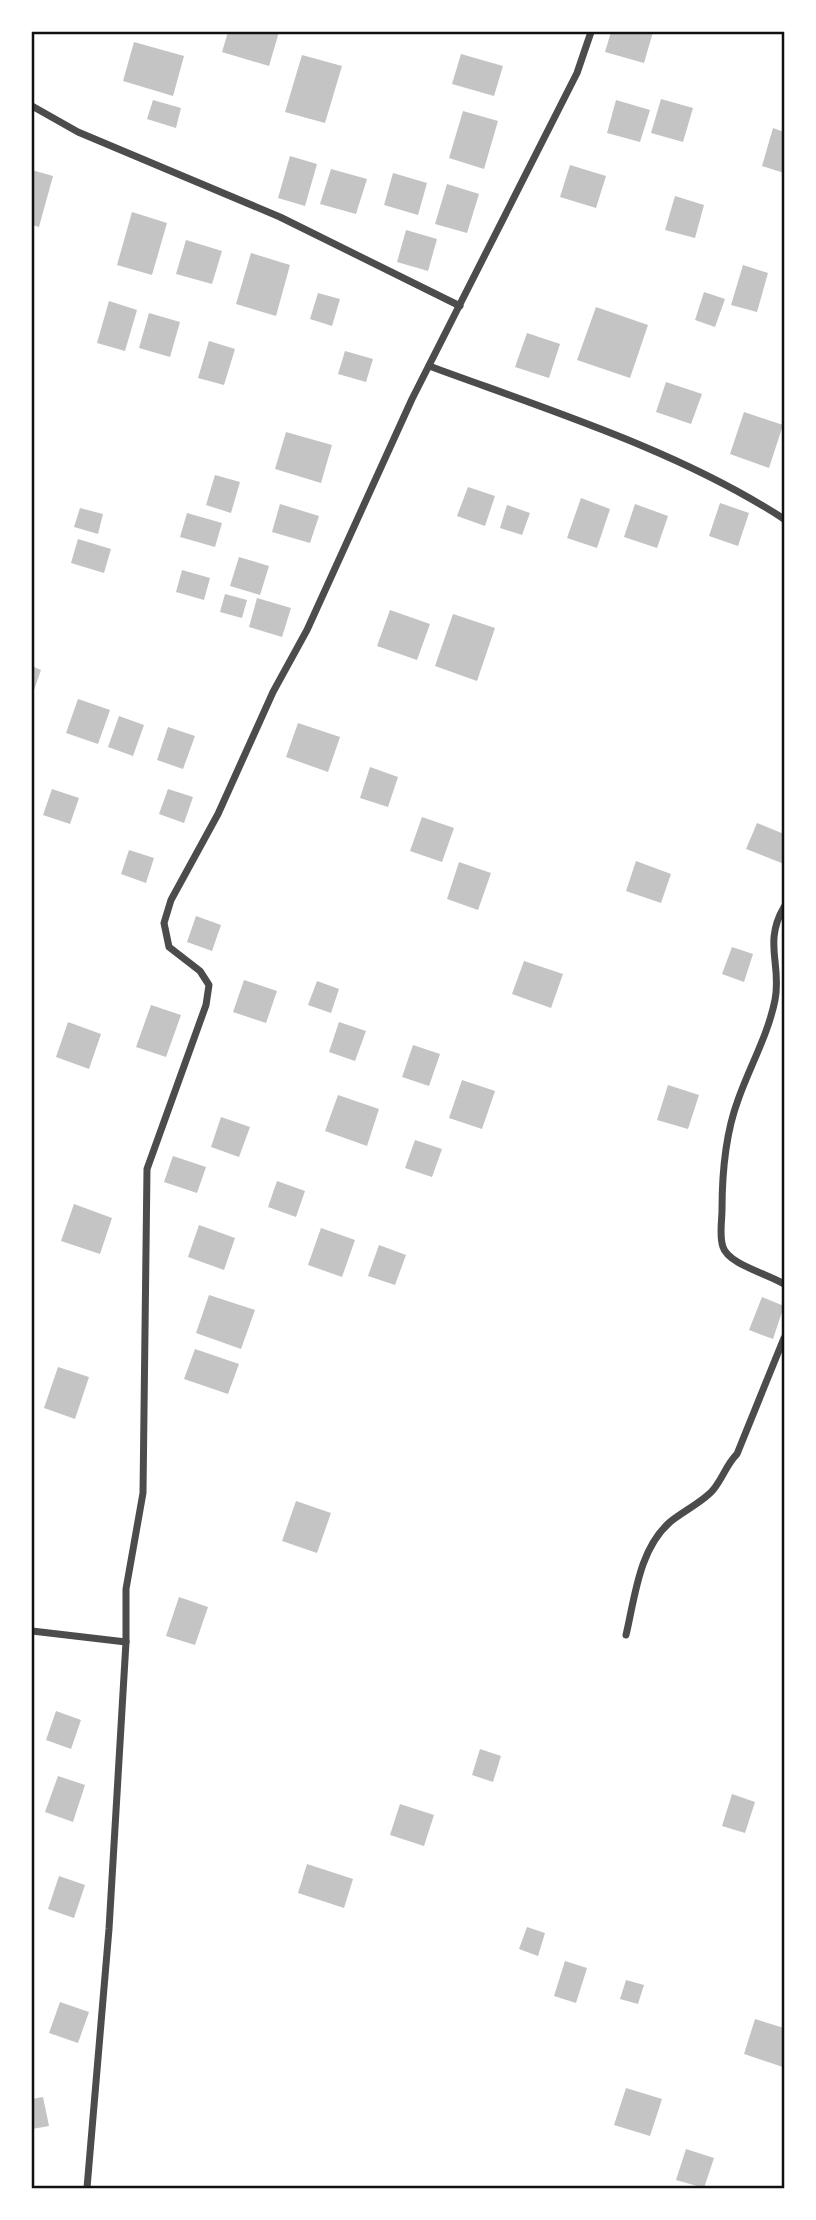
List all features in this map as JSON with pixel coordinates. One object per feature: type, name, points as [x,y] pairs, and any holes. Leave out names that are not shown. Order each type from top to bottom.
[{"type":"street","points":[[87,2189],[109,1929],[127,1642],[127,1589],[143,1493],[147,1169],[206,1005],[209,985],[200,971],[169,947],[164,923],[171,900],[218,814],[273,692],[307,630],[429,366],[577,73],[591,32]]},
{"type":"street","points":[[32,106],[78,132],[280,218],[460,306]]},
{"type":"street","points":[[429,366],[606,431],[705,475],[785,519]]},
{"type":"street","points":[[785,907],[773,933],[777,976],[775,999],[764,1037],[737,1101],[722,1180],[722,1246],[730,1259],[785,1284]]},
{"type":"street","points":[[626,1635],[643,1565],[653,1540],[669,1523],[713,1491],[727,1464],[737,1454],[785,1338]]},
{"type":"street","points":[[32,1630],[127,1642]]},
{"type":"building","points":[[228,32],[279,32],[269,66],[222,52]]},
{"type":"building","points":[[611,32],[653,32],[644,63],[605,52]]},
{"type":"building","points":[[134,42],[184,56],[173,96],[123,81]]},
{"type":"building","points":[[461,54],[503,66],[494,96],[452,84]]},
{"type":"building","points":[[302,55],[342,66],[325,123],[285,112]]},
{"type":"building","points":[[661,99],[693,108],[683,142],[651,133]]},
{"type":"building","points":[[153,100],[181,108],[176,128],[147,119]]},
{"type":"building","points":[[616,100],[650,110],[640,142],[607,133]]},
{"type":"building","points":[[463,111],[498,121],[484,169],[449,158]]},
{"type":"building","points":[[773,128],[784,132],[784,173],[762,166]]},
{"type":"building","points":[[290,156],[317,164],[305,206],[278,198]]},
{"type":"building","points":[[570,165],[606,176],[596,208],[560,197]]},
{"type":"building","points":[[331,169],[367,179],[356,214],[320,204]]},
{"type":"building","points":[[32,170],[53,176],[39,227],[32,225]]},
{"type":"building","points":[[393,173],[427,183],[418,215],[384,205]]},
{"type":"building","points":[[447,184],[479,194],[467,233],[435,224]]},
{"type":"building","points":[[675,196],[704,205],[695,238],[665,230]]},
{"type":"building","points":[[132,212],[167,223],[152,275],[117,265]]},
{"type":"building","points":[[406,230],[437,239],[428,271],[397,262]]},
{"type":"building","points":[[186,240],[222,251],[212,284],[176,274]]},
{"type":"building","points":[[251,253],[290,265],[276,316],[236,304]]},
{"type":"building","points":[[743,265],[768,273],[757,312],[731,305]]},
{"type":"building","points":[[704,292],[725,299],[715,327],[695,320]]},
{"type":"building","points":[[318,293],[340,299],[332,326],[310,319]]},
{"type":"building","points":[[109,301],[137,310],[125,351],[97,343]]},
{"type":"building","points":[[596,307],[648,325],[630,378],[577,360]]},
{"type":"building","points":[[149,313],[180,322],[170,357],[139,348]]},
{"type":"building","points":[[527,333],[560,344],[549,378],[515,367]]},
{"type":"building","points":[[209,341],[235,349],[224,385],[198,378]]},
{"type":"building","points":[[345,351],[373,359],[366,382],[338,374]]},
{"type":"building","points":[[666,382],[702,394],[691,424],[656,412]]},
{"type":"building","points":[[744,412],[783,425],[769,468],[730,454]]},
{"type":"building","points":[[286,432],[332,445],[321,483],[275,469]]},
{"type":"building","points":[[215,475],[240,482],[231,513],[206,505]]},
{"type":"building","points":[[468,487],[495,496],[485,526],[457,516]]},
{"type":"building","points":[[581,498],[610,509],[597,548],[567,538]]},
{"type":"building","points":[[720,503],[749,513],[738,546],[709,536]]},
{"type":"building","points":[[280,504],[319,516],[310,543],[272,532]]},
{"type":"building","points":[[635,504],[668,516],[657,548],[624,537]]},
{"type":"building","points":[[507,505],[530,513],[522,535],[500,528]]},
{"type":"building","points":[[80,508],[103,514],[98,534],[74,527]]},
{"type":"building","points":[[187,513],[222,523],[215,547],[180,537]]},
{"type":"building","points":[[78,539],[111,549],[104,573],[71,563]]},
{"type":"building","points":[[239,557],[269,566],[260,595],[230,586]]},
{"type":"building","points":[[182,570],[210,578],[204,600],[176,592]]},
{"type":"building","points":[[225,594],[247,600],[242,618],[220,612]]},
{"type":"building","points":[[257,598],[291,608],[282,637],[249,627]]},
{"type":"building","points":[[390,610],[430,624],[417,660],[377,646]]},
{"type":"building","points":[[453,614],[495,628],[477,681],[435,666]]},
{"type":"building","points":[[32,666],[41,670],[32,696]]},
{"type":"building","points":[[78,699],[110,710],[98,744],[66,733]]},
{"type":"building","points":[[119,716],[144,725],[133,756],[108,747]]},
{"type":"building","points":[[298,723],[340,737],[328,772],[286,757]]},
{"type":"building","points":[[168,727],[195,736],[183,769],[157,760]]},
{"type":"building","points":[[370,767],[398,777],[388,807],[360,798]]},
{"type":"building","points":[[52,789],[79,798],[70,824],[43,815]]},
{"type":"building","points":[[168,789],[193,797],[184,823],[159,814]]},
{"type":"building","points":[[422,817],[454,828],[442,862],[410,851]]},
{"type":"building","points":[[757,823],[784,834],[784,864],[746,849]]},
{"type":"building","points":[[129,850],[154,858],[146,883],[121,874]]},
{"type":"building","points":[[636,861],[671,874],[661,903],[626,891]]},
{"type":"building","points":[[459,862],[491,873],[478,910],[447,899]]},
{"type":"building","points":[[196,916],[221,925],[212,951],[187,942]]},
{"type":"building","points":[[732,947],[753,954],[744,982],[722,974]]},
{"type":"building","points":[[524,961],[563,974],[551,1008],[512,994]]},
{"type":"building","points":[[244,980],[277,991],[266,1023],[233,1012]]},
{"type":"building","points":[[317,981],[339,989],[331,1013],[308,1005]]},
{"type":"building","points":[[151,1005],[181,1015],[166,1057],[136,1047]]},
{"type":"building","points":[[68,1022],[101,1034],[89,1069],[56,1057]]},
{"type":"building","points":[[339,1022],[366,1031],[355,1061],[329,1052]]},
{"type":"building","points":[[413,1045],[440,1054],[429,1086],[402,1077]]},
{"type":"building","points":[[462,1080],[495,1091],[482,1129],[449,1118]]},
{"type":"building","points":[[668,1085],[699,1095],[688,1129],[657,1120]]},
{"type":"building","points":[[338,1095],[379,1109],[367,1146],[325,1131]]},
{"type":"building","points":[[221,1117],[250,1127],[239,1157],[211,1147]]},
{"type":"building","points":[[415,1140],[442,1149],[432,1177],[405,1168]]},
{"type":"building","points":[[173,1156],[206,1167],[197,1193],[164,1182]]},
{"type":"building","points":[[277,1181],[305,1191],[296,1217],[268,1207]]},
{"type":"building","points":[[74,1204],[112,1218],[100,1254],[61,1241]]},
{"type":"building","points":[[199,1225],[235,1238],[224,1270],[188,1257]]},
{"type":"building","points":[[321,1228],[355,1240],[342,1277],[308,1265]]},
{"type":"building","points":[[379,1245],[406,1255],[395,1285],[368,1276]]},
{"type":"building","points":[[209,1295],[255,1310],[241,1349],[196,1333]]},
{"type":"building","points":[[762,1297],[784,1306],[773,1339],[749,1330]]},
{"type":"building","points":[[195,1349],[239,1364],[228,1394],[184,1379]]},
{"type":"building","points":[[58,1367],[89,1377],[75,1419],[44,1408]]},
{"type":"building","points":[[296,1501],[331,1513],[317,1553],[282,1541]]},
{"type":"building","points":[[179,1597],[208,1607],[195,1645],[166,1636]]},
{"type":"building","points":[[56,1711],[81,1720],[71,1749],[46,1740]]},
{"type":"building","points":[[480,1749],[501,1756],[493,1782],[472,1775]]},
{"type":"building","points":[[58,1776],[85,1785],[73,1822],[45,1812]]},
{"type":"building","points":[[732,1794],[755,1802],[745,1833],[722,1826]]},
{"type":"building","points":[[400,1804],[434,1815],[424,1846],[390,1835]]},
{"type":"building","points":[[307,1864],[353,1879],[344,1908],[298,1893]]},
{"type":"building","points":[[59,1876],[85,1885],[74,1918],[48,1909]]},
{"type":"building","points":[[527,1927],[545,1933],[538,1956],[519,1949]]},
{"type":"building","points":[[565,1961],[587,1968],[576,2003],[554,1996]]},
{"type":"building","points":[[626,1980],[644,1985],[638,2004],[620,1999]]},
{"type":"building","points":[[60,2002],[89,2012],[78,2043],[49,2033]]},
{"type":"building","points":[[755,2019],[784,2028],[783,2067],[744,2054]]},
{"type":"building","points":[[626,2088],[662,2099],[650,2136],[614,2125]]},
{"type":"building","points":[[43,2097],[49,2126],[32,2129],[32,2099]]},
{"type":"building","points":[[686,2149],[714,2158],[704,2188],[676,2180]]}]
